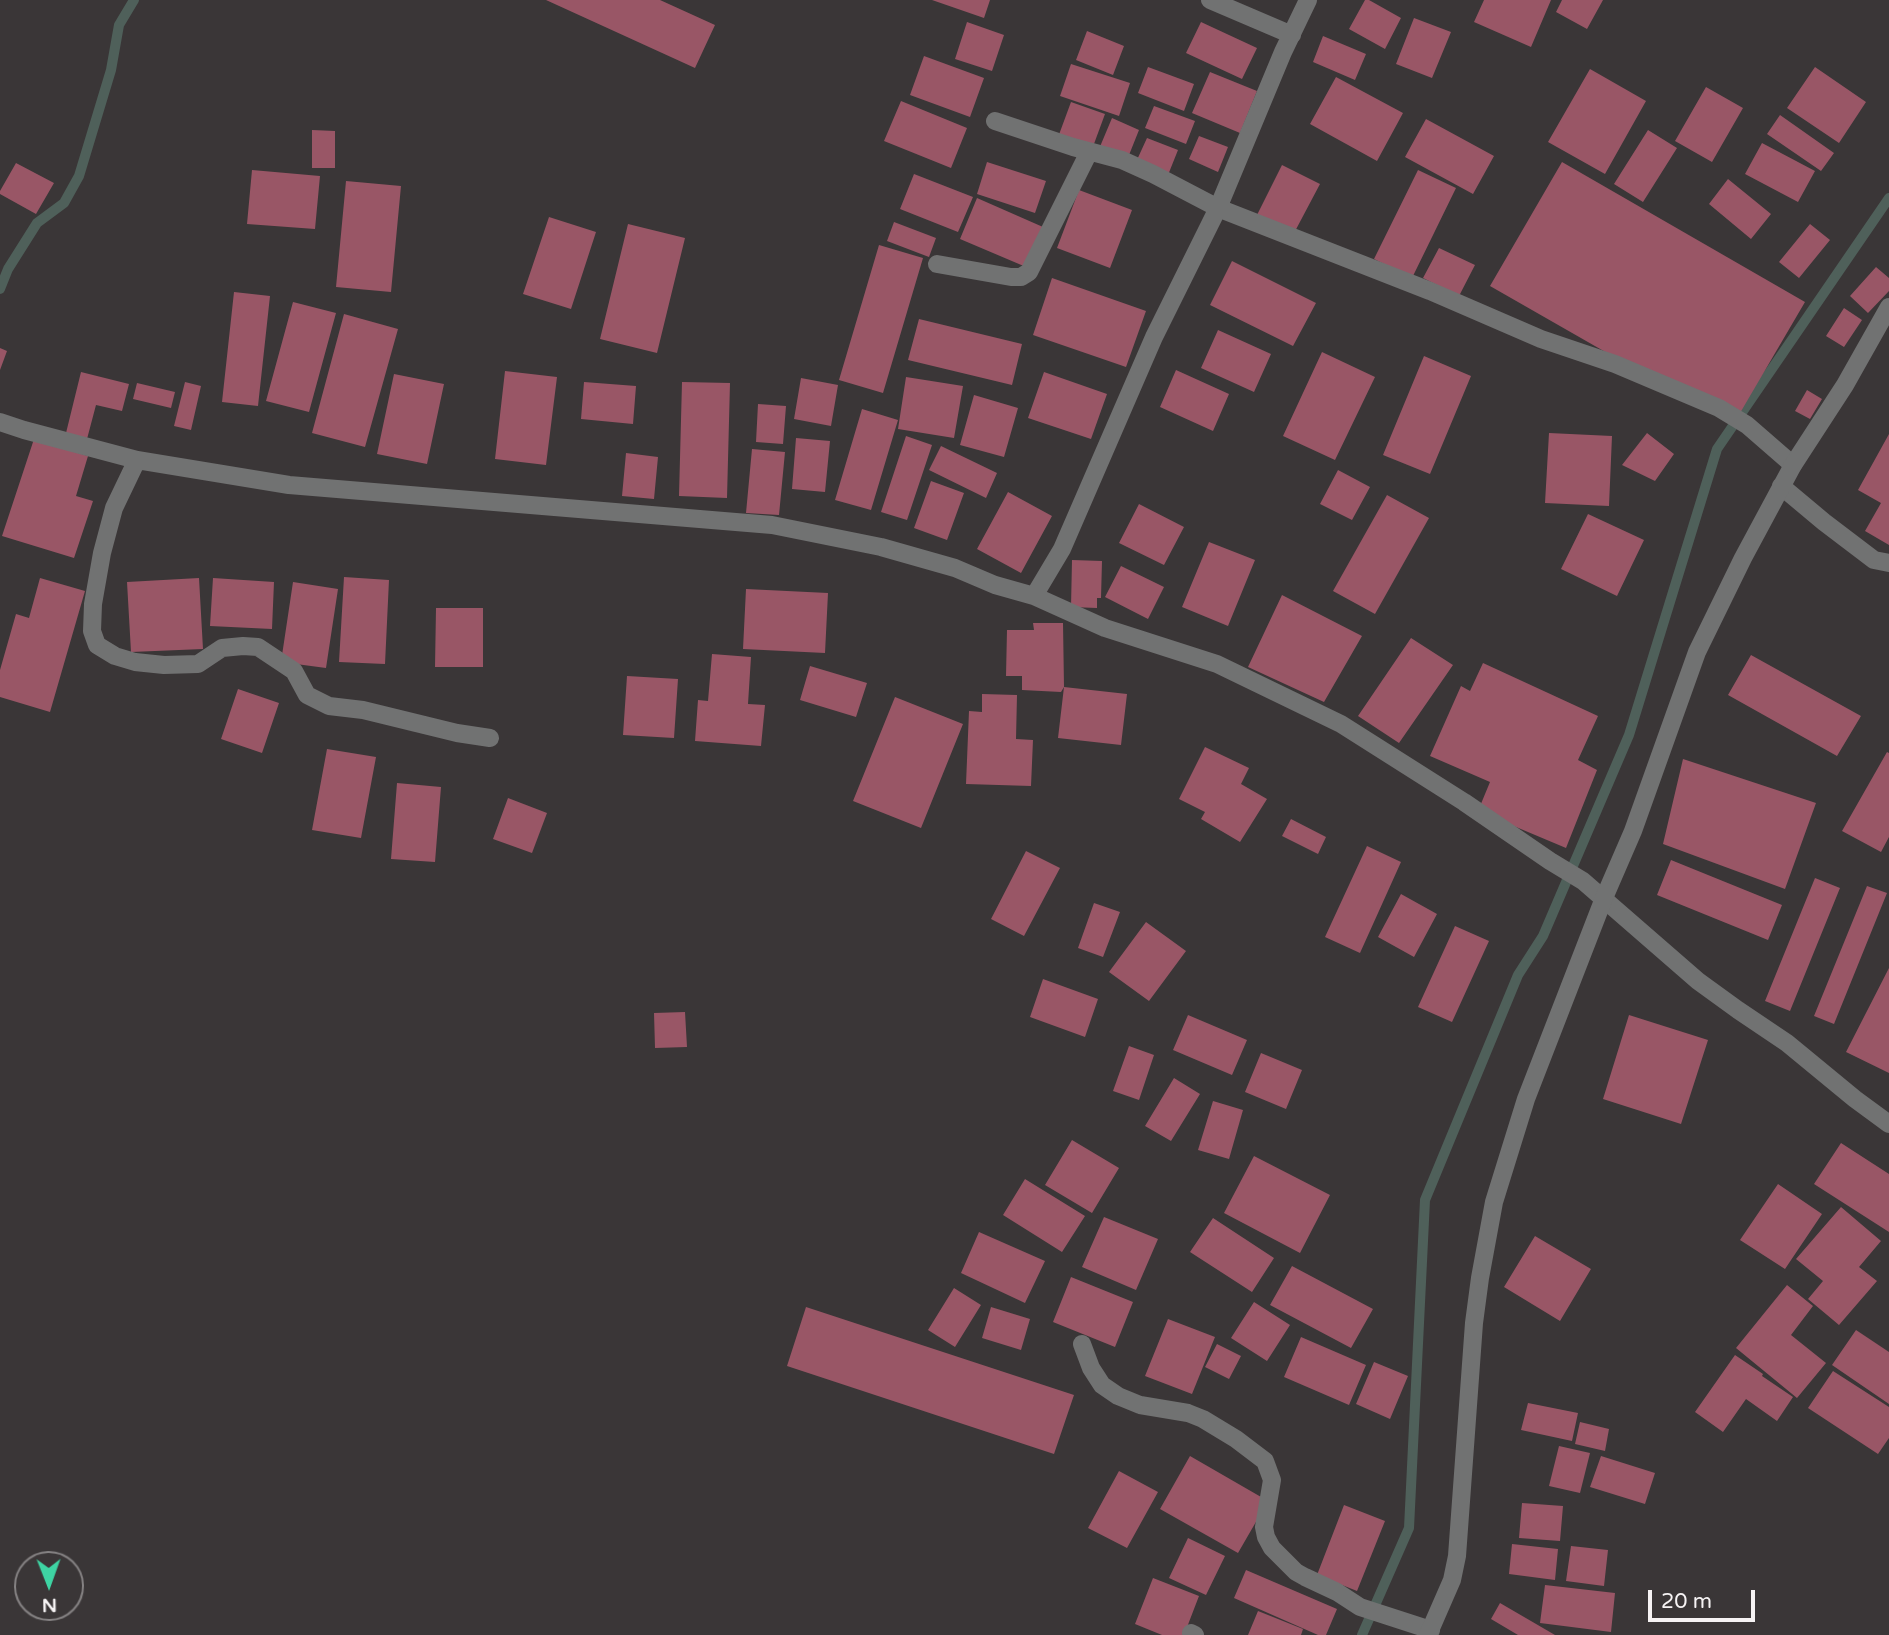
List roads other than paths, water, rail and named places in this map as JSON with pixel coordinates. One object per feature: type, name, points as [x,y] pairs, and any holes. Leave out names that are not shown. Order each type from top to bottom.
[{"type":"street","points":[[1210,0],[1292,35]]},
{"type":"street","points":[[1034,596],[1062,549],[1154,337],[1219,208],[1308,0]]},
{"type":"street","points":[[995,121],[1122,160],[1219,208],[1430,291],[1541,339],[1615,363],[1719,408],[1747,425],[1793,465]]},
{"type":"street","points":[[937,264],[1011,277],[1021,277],[1029,272],[1089,152]]},
{"type":"street","points":[[1082,1344],[1091,1368],[1102,1385],[1118,1396],[1140,1405],[1188,1413],[1203,1419],[1265,1461],[1272,1480],[1264,1527],[1266,1537],[1272,1548],[1305,1577],[1360,1606],[1430,1632],[1452,1580],[1457,1556],[1474,1323],[1494,1202],[1526,1099],[1633,831],[1697,652],[1781,486],[1845,386],[1889,307]]},
{"type":"street","points":[[0,422],[137,460],[289,485],[772,525],[881,547],[955,568],[995,585],[1034,596],[1105,628],[1217,664],[1341,724],[1583,880],[1698,981],[1787,1043],[1889,1124]]},
{"type":"street","points":[[137,460],[114,508],[102,553],[93,604],[92,631],[97,645],[115,656],[135,662],[164,665],[198,664],[222,648],[258,647],[294,671],[307,695],[329,706],[363,710],[457,733],[490,738]]},
{"type":"street","points":[[1781,486],[1874,560],[1889,563]]},
{"type":"waterway","points":[[0,289],[8,269],[37,223],[64,203],[79,176],[111,70],[119,25],[134,0]]},
{"type":"waterway","points":[[1362,1635],[1409,1528],[1425,1200],[1518,975],[1543,936],[1629,735],[1717,449],[1889,198]]}]
